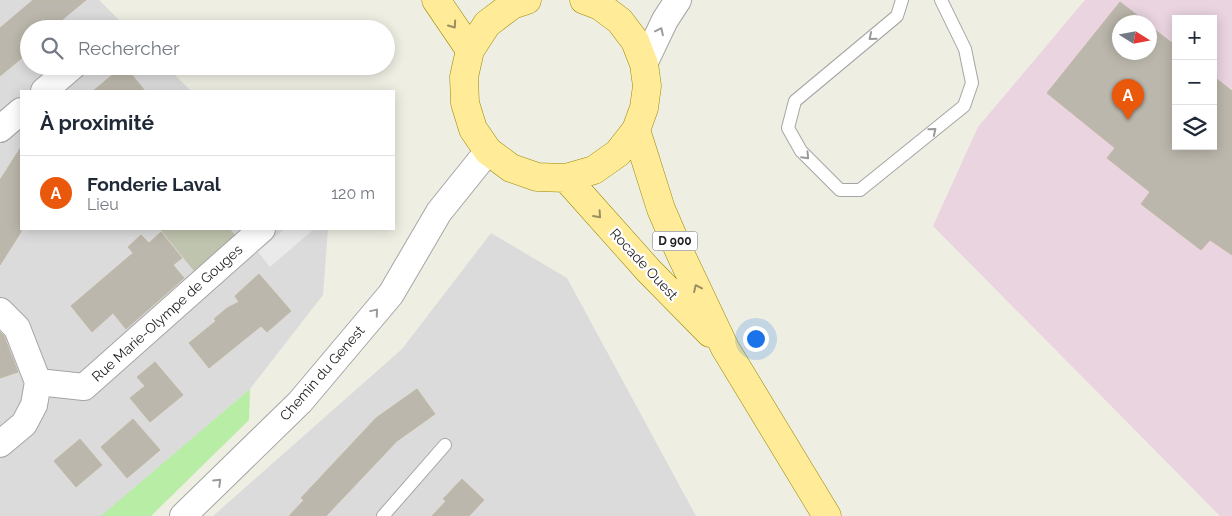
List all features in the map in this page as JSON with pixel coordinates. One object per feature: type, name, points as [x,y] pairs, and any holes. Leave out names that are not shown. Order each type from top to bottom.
[{"type":"main road","points":[[436,0],[470,50]]},
{"type":"main road","points":[[527,0],[512,5],[487,24],[470,50],[464,76],[464,103],[473,129],[488,151],[511,168],[537,177],[566,178],[594,170],[618,153],[636,130],[644,108],[647,86],[644,64],[635,41],[620,21],[598,2]]},
{"type":"main road","name":"Rocade Ouest","points":[[636,130],[661,209],[725,348],[827,516]]},
{"type":"main road","name":"Rocade Ouest","points":[[566,178],[649,271],[725,348]]},
{"type":"street","points":[[644,64],[665,20],[678,0]]},
{"type":"street","points":[[45,90],[63,75]]},
{"type":"street","points":[[0,129],[20,112]]},
{"type":"street","name":"Chemin du Genest","points":[[182,516],[300,402],[391,294],[439,212],[488,151]]},
{"type":"street","name":"Rue Marie-Olympe de Gouges","points":[[38,382],[84,387],[261,230]]},
{"type":"street","points":[[0,311],[17,328],[38,382],[34,405],[24,424],[0,444]]},
{"type":"lane","points":[[902,0],[897,16],[795,101],[788,128],[801,151],[840,190],[860,190],[964,106],[972,83],[965,49],[941,0]]},
{"type":"lane","points":[[383,516],[445,445]]},
{"type":"shaded area","points":[[0,0],[99,0],[119,20],[20,20],[20,75],[175,75],[190,90],[20,90],[20,230],[328,230],[323,295],[250,389],[102,516],[0,516]]},
{"type":"shaded area","points":[[1085,0],[1232,0],[1232,516],[1220,516],[933,226],[978,127]]},
{"type":"shaded area","points":[[161,230],[231,230],[236,236],[194,271]]},
{"type":"shaded area","points":[[283,230],[313,230],[270,267],[258,252]]},
{"type":"shaded area","points":[[491,233],[567,278],[696,516],[213,516],[402,349]]},
{"type":"green space","points":[[250,389],[249,420],[151,516],[101,516]]},
{"type":"building","points":[[33,0],[86,0],[62,20],[20,20],[20,59],[0,76],[0,28]]},
{"type":"building","points":[[1120,2],[1137,15],[1112,15],[1112,60],[1157,60],[1157,31],[1172,43],[1172,150],[1217,150],[1217,79],[1232,91],[1232,255],[1210,240],[1201,250],[1141,204],[1150,192],[1107,158],[1115,148],[1047,93]]},
{"type":"building","points":[[112,75],[132,75],[144,90],[94,90]]},
{"type":"building","points":[[20,149],[21,232],[0,265],[0,180]]},
{"type":"building","points":[[161,232],[182,258],[173,265],[184,278],[126,329],[113,313],[92,332],[71,306],[133,253],[128,247],[141,235],[149,243]]},
{"type":"building","points":[[259,274],[291,311],[267,332],[261,326],[209,368],[189,343],[216,321],[214,319],[227,308],[239,302],[235,296]]},
{"type":"building","points":[[0,332],[4,336],[18,372],[0,378]]},
{"type":"building","points":[[155,362],[183,395],[150,422],[130,398],[145,386],[137,377]]},
{"type":"building","points":[[417,389],[435,414],[397,441],[326,516],[289,516],[304,500],[301,498],[376,418]]},
{"type":"building","points":[[133,419],[160,450],[127,478],[101,447]]},
{"type":"building","points":[[80,439],[102,465],[76,487],[54,461]]},
{"type":"building","points":[[462,479],[484,500],[469,516],[432,516],[446,501],[443,499]]},
{"type":"place","name":"Fonderie Laval","points":[[1128,120]]}]
